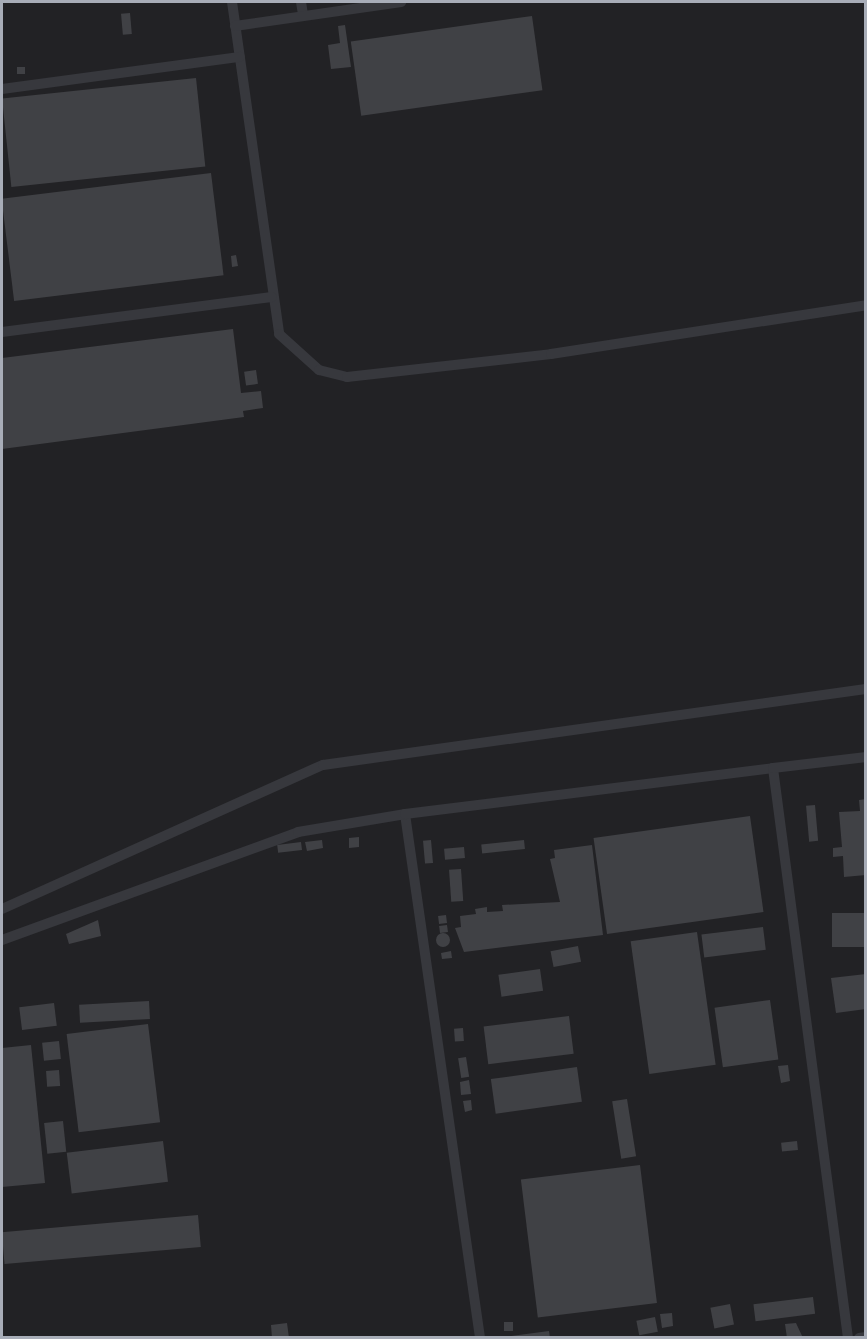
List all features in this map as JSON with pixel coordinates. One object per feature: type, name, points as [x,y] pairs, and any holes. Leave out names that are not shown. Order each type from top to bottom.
[{"type":"street","points":[[232,2],[279,334],[297,354],[319,370],[347,377],[572,351],[866,305]]},
{"type":"street","points":[[301,2],[303,15]]},
{"type":"street","points":[[236,26],[401,2]]},
{"type":"street","points":[[2,89],[240,57]]},
{"type":"street","points":[[2,332],[272,297]]},
{"type":"street","points":[[2,909],[323,765],[866,689]]},
{"type":"street","points":[[2,940],[298,832],[405,814],[866,758]]},
{"type":"street","points":[[773,768],[848,1338]]},
{"type":"street","points":[[405,814],[480,1338]]},
{"type":"street","points":[[859,1338],[866,1337]]},
{"type":"shaded area","points":[[2,2],[865,2],[865,1338],[2,1338]]},
{"type":"building","points":[[130,13],[132,34],[123,35],[121,14]]},
{"type":"building","points":[[532,16],[542,90],[361,116],[351,41]]},
{"type":"building","points":[[345,25],[351,67],[331,69],[328,45],[340,43],[338,26]]},
{"type":"building","points":[[17,67],[25,67],[25,74],[17,74]]},
{"type":"building","points":[[196,78],[205,167],[11,187],[2,98]]},
{"type":"building","points":[[211,173],[224,275],[14,301],[2,199]]},
{"type":"building","points":[[236,255],[238,266],[232,267],[231,256]]},
{"type":"building","points":[[233,329],[241,393],[261,391],[263,408],[243,411],[244,417],[2,449],[2,358]]},
{"type":"building","points":[[256,370],[258,384],[246,386],[244,372]]},
{"type":"building","points":[[866,799],[866,875],[844,877],[843,856],[833,857],[833,848],[842,847],[839,812],[860,811],[859,800]]},
{"type":"building","points":[[815,805],[818,841],[809,842],[806,806]]},
{"type":"building","points":[[750,816],[763,912],[607,934],[594,838]]},
{"type":"building","points":[[359,837],[359,847],[349,848],[349,838]]},
{"type":"building","points":[[322,840],[323,848],[307,851],[305,842]]},
{"type":"building","points":[[431,840],[433,863],[425,864],[423,841]]},
{"type":"building","points":[[524,840],[525,849],[482,853],[481,844]]},
{"type":"building","points":[[301,842],[302,850],[278,853],[277,845]]},
{"type":"building","points":[[592,845],[603,935],[464,952],[455,928],[461,927],[460,916],[476,914],[475,909],[487,907],[487,912],[503,911],[502,905],[560,902],[550,859],[555,858],[554,850]]},
{"type":"building","points":[[464,847],[465,858],[445,860],[444,849]]},
{"type":"building","points":[[461,869],[463,901],[451,902],[449,870]]},
{"type":"building","points":[[832,913],[866,913],[866,947],[832,947]]},
{"type":"building","points":[[446,915],[447,923],[439,924],[438,916]]},
{"type":"building","points":[[98,920],[101,936],[69,944],[66,934]]},
{"type":"building","points":[[447,925],[448,932],[440,933],[439,926]]},
{"type":"building","points":[[763,927],[766,950],[704,957],[701,935]]},
{"type":"building","points":[[697,932],[716,1065],[649,1074],[631,941]]},
{"type":"building","points":[[443,933],[448,935],[450,940],[448,945],[443,947],[438,945],[436,940],[438,935]]},
{"type":"building","points":[[578,946],[581,962],[554,967],[551,951]]},
{"type":"building","points":[[451,951],[452,958],[442,959],[441,953]]},
{"type":"building","points":[[540,969],[543,991],[501,997],[498,975]]},
{"type":"building","points":[[866,974],[866,1009],[836,1013],[831,978]]},
{"type":"building","points":[[770,1000],[778,1059],[723,1067],[715,1008]]},
{"type":"building","points":[[149,1001],[150,1019],[80,1023],[79,1005]]},
{"type":"building","points":[[54,1003],[57,1026],[22,1030],[19,1007]]},
{"type":"building","points":[[569,1016],[574,1054],[488,1064],[484,1026]]},
{"type":"building","points":[[148,1024],[160,1122],[79,1132],[67,1034]]},
{"type":"building","points":[[463,1028],[464,1041],[455,1042],[454,1029]]},
{"type":"building","points":[[59,1041],[61,1059],[44,1061],[42,1043]]},
{"type":"building","points":[[31,1045],[45,1183],[2,1187],[2,1048]]},
{"type":"building","points":[[466,1057],[469,1077],[461,1078],[458,1058]]},
{"type":"building","points":[[788,1065],[790,1081],[781,1083],[778,1066]]},
{"type":"building","points":[[577,1067],[582,1102],[496,1114],[491,1079]]},
{"type":"building","points":[[59,1070],[60,1086],[47,1087],[46,1071]]},
{"type":"building","points":[[469,1080],[471,1094],[461,1095],[460,1082]]},
{"type":"building","points":[[627,1099],[636,1156],[621,1159],[612,1101]]},
{"type":"building","points":[[471,1100],[472,1110],[465,1112],[463,1101]]},
{"type":"building","points":[[63,1121],[66,1152],[47,1154],[44,1123]]},
{"type":"building","points":[[163,1141],[168,1182],[72,1194],[67,1153]]},
{"type":"building","points":[[797,1141],[798,1150],[782,1152],[781,1143]]},
{"type":"building","points":[[640,1165],[657,1303],[538,1318],[521,1180]]},
{"type":"building","points":[[198,1215],[201,1247],[5,1264],[2,1232]]},
{"type":"building","points":[[813,1297],[815,1314],[756,1321],[753,1304]]},
{"type":"building","points":[[730,1304],[734,1325],[714,1328],[710,1308]]},
{"type":"building","points":[[672,1313],[673,1326],[662,1328],[660,1314]]},
{"type":"building","points":[[655,1317],[658,1332],[639,1335],[636,1321]]},
{"type":"building","points":[[504,1322],[513,1322],[513,1331],[504,1331]]},
{"type":"building","points":[[287,1323],[289,1338],[272,1338],[271,1325]]},
{"type":"building","points":[[796,1323],[803,1338],[787,1338],[785,1324]]},
{"type":"building","points":[[549,1331],[550,1338],[511,1338],[511,1336]]}]
